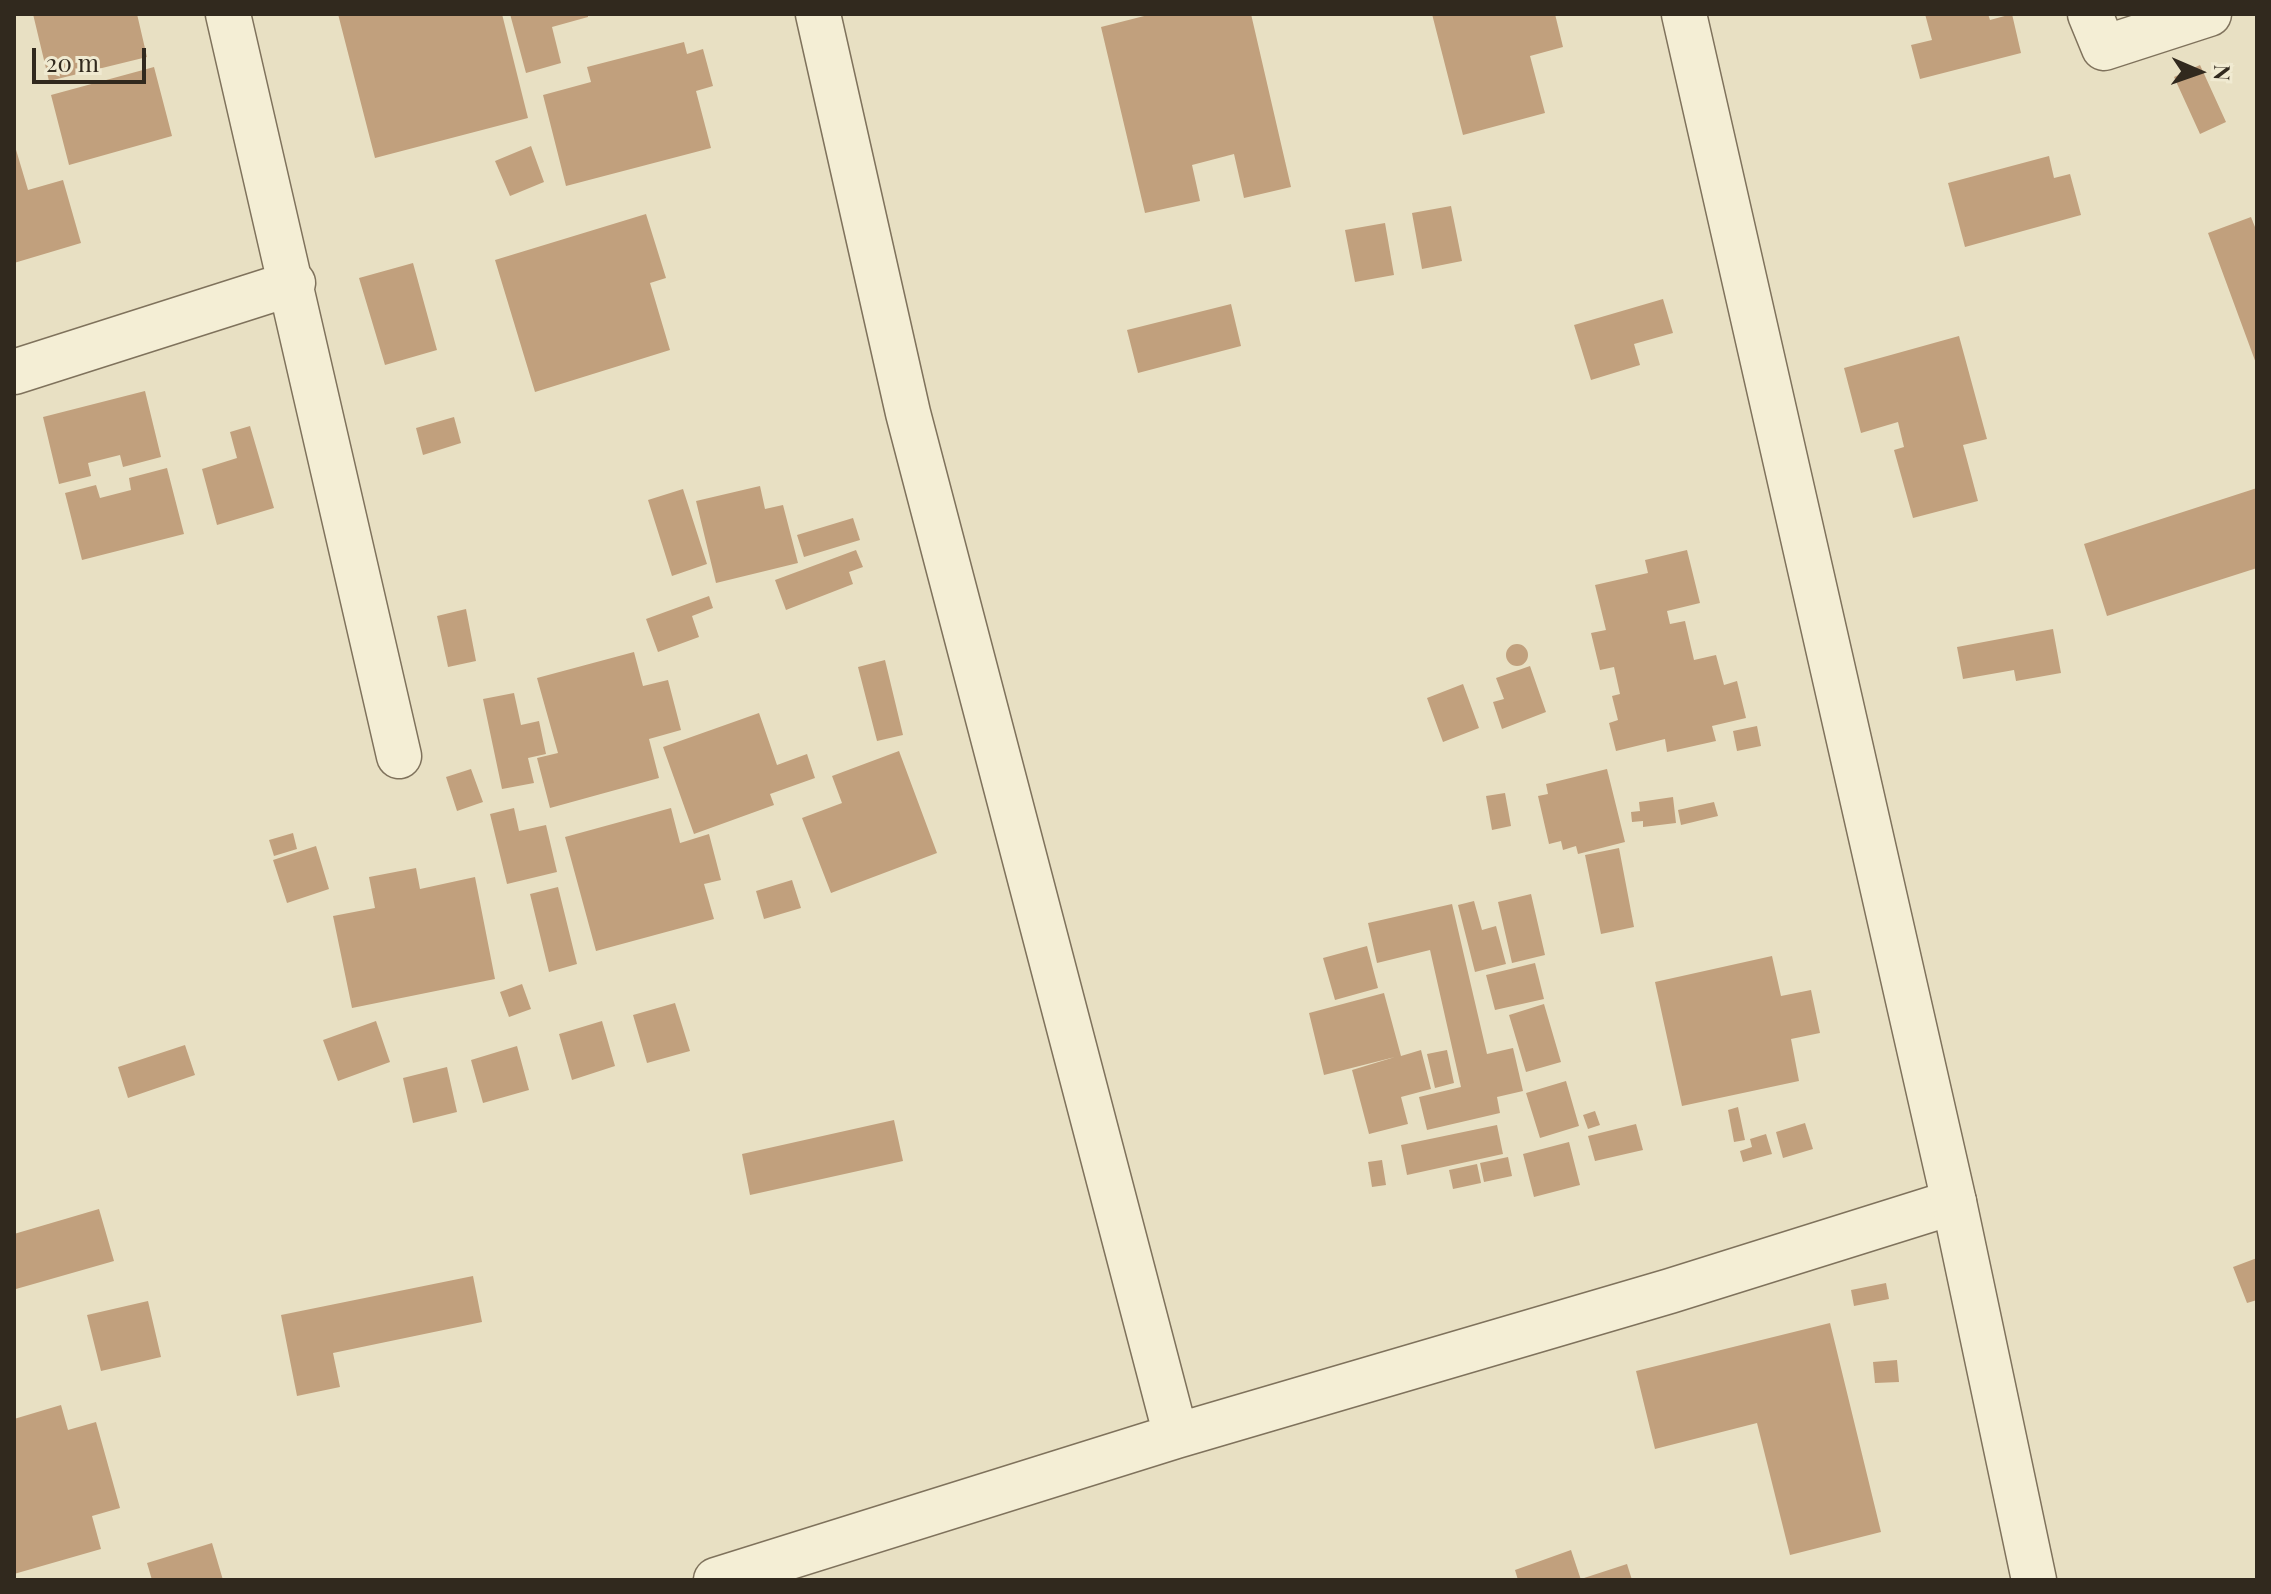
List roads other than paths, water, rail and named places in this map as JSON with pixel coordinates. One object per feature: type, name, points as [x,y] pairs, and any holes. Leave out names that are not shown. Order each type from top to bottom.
[{"type":"street","points":[[228,14],[293,283],[399,756]]},
{"type":"street","points":[[818,14],[908,413],[1176,1436]]},
{"type":"street","points":[[1684,14],[1954,1202],[2034,1580]]},
{"type":"street","points":[[2090,14],[2104,48],[2209,14]]},
{"type":"street","points":[[14,372],[293,283]]},
{"type":"street","points":[[716,1580],[1176,1436],[1670,1291],[1954,1202]]}]
